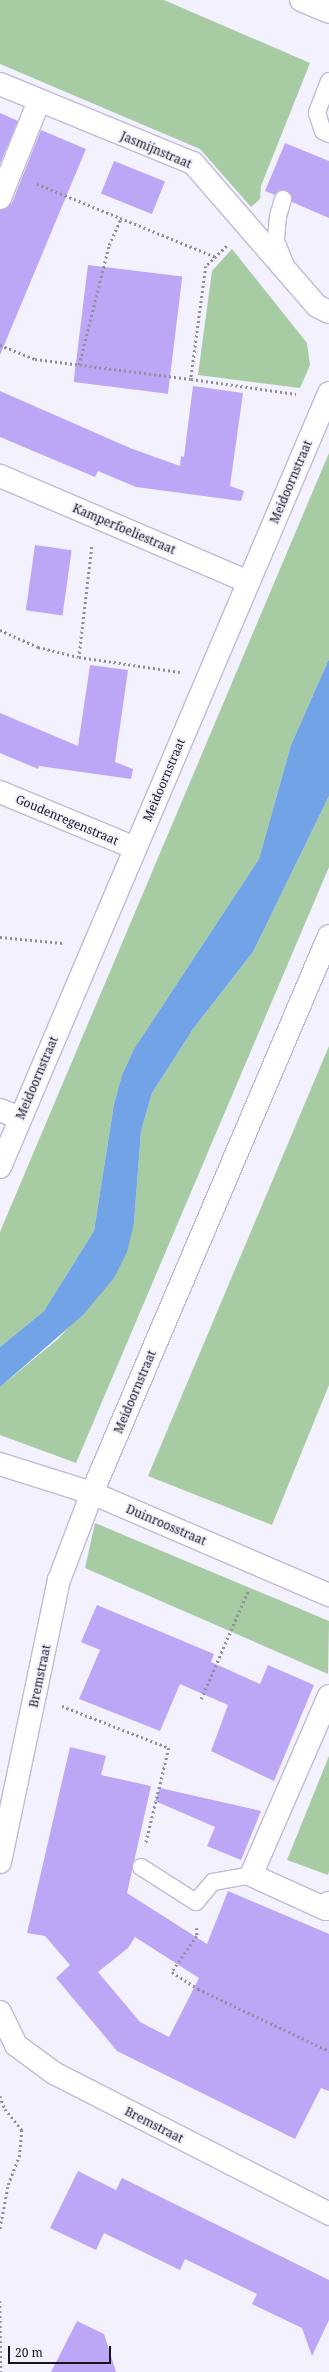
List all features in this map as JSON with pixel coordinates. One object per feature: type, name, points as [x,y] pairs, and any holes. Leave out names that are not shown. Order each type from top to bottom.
[{"type":"street","points":[[301,0],[329,12]]},
{"type":"street","name":"Jasmijnstraat","points":[[0,84],[194,164],[317,306],[329,312]]},
{"type":"street","points":[[0,198],[39,101]]},
{"type":"street","name":"Meidoornstraat","points":[[0,1167],[93,945],[328,396]]},
{"type":"street","name":"Kamperfoeliestraat","points":[[0,476],[248,582]]},
{"type":"street","name":"Goudenregenstraat","points":[[0,792],[135,848]]},
{"type":"street","name":"Meidoornstraat","points":[[92,1493],[329,936]]},
{"type":"street","points":[[0,1110],[20,1118]]},
{"type":"street","name":"Duinroosstraat","points":[[0,1464],[92,1493],[329,1595]]},
{"type":"street","name":"Bremstraat","points":[[0,1862],[36,1696],[59,1580],[92,1493]]},
{"type":"street","points":[[329,1696],[251,1875],[326,1909],[329,1903]]},
{"type":"street","name":"Bremstraat","points":[[0,2012],[16,2045],[54,2073],[329,2214]]},
{"type":"lane","points":[[327,90],[329,116]]},
{"type":"lane","points":[[327,90],[317,113],[323,131],[329,134]]},
{"type":"lane","points":[[283,199],[278,216],[276,241],[290,275]]},
{"type":"lane","points":[[141,1867],[196,1902],[213,1882],[251,1875]]},
{"type":"path","points":[[10,172],[216,257]]},
{"type":"path","points":[[79,365],[109,245],[121,218]]},
{"type":"path","points":[[191,379],[206,266],[248,226]]},
{"type":"path","points":[[0,345],[35,359],[328,396]]},
{"type":"path","points":[[78,657],[96,517]]},
{"type":"path","points":[[0,630],[38,647],[78,657],[208,676]]},
{"type":"path","points":[[0,937],[93,945]]},
{"type":"path","points":[[201,1699],[259,1565]]},
{"type":"path","points":[[36,1696],[169,1748],[141,1867]]},
{"type":"path","points":[[196,1902],[197,1936],[172,1972],[198,1989],[329,2051]]},
{"type":"path","points":[[0,2096],[5,2109],[22,2130],[20,2155],[8,2187],[0,2230]]},
{"type":"path","points":[[0,2302],[1,2372]]},
{"type":"green space","points":[[0,0],[164,0],[310,63],[261,186],[260,199],[251,207],[200,149],[0,64]]},
{"type":"green space","points":[[232,249],[307,343],[310,365],[300,388],[198,375],[212,271]]},
{"type":"green space","points":[[329,453],[329,659],[291,745],[259,859],[134,1049],[122,1075],[114,1104],[94,1231],[44,1311],[0,1347],[0,1232]]},
{"type":"green space","points":[[329,796],[329,867],[76,1463],[0,1435],[0,1387],[58,1339],[114,1278],[134,1223],[141,1131],[152,1093],[193,1029],[253,952]]},
{"type":"green space","points":[[329,1046],[329,1385],[272,1525],[148,1476]]},
{"type":"green space","points":[[95,1523],[329,1621],[328,1674],[85,1568]]},
{"type":"green space","points":[[329,1756],[329,1871],[328,1875],[287,1860]]},
{"type":"water","points":[[329,659],[329,796],[253,952],[193,1029],[152,1093],[141,1131],[134,1223],[127,1252],[114,1278],[83,1315],[0,1387],[0,1347],[44,1311],[94,1231],[114,1104],[122,1075],[134,1049],[259,859],[291,745]]},
{"type":"building","points":[[0,113],[18,121],[0,164]]},
{"type":"building","points":[[41,130],[86,149],[0,355],[0,210],[12,203]]},
{"type":"building","points":[[285,143],[329,161],[329,218],[292,202],[292,196],[286,190],[280,190],[275,195],[265,191]]},
{"type":"building","points":[[114,161],[165,182],[152,214],[101,193]]},
{"type":"building","points":[[88,265],[182,277],[168,394],[74,382]]},
{"type":"building","points":[[193,386],[243,393],[230,486],[244,491],[241,501],[136,487],[98,471],[95,477],[0,437],[0,391],[130,448],[180,466],[181,456],[184,457]]},
{"type":"building","points":[[35,545],[72,550],[62,616],[26,610]]},
{"type":"building","points":[[90,665],[128,670],[115,762],[133,769],[131,779],[39,766],[38,769],[0,753],[0,713],[78,746]]},
{"type":"building","points":[[97,1605],[214,1654],[211,1662],[260,1684],[268,1665],[314,1685],[274,1781],[211,1751],[228,1705],[180,1684],[160,1731],[79,1699],[100,1650],[81,1642]]},
{"type":"building","points":[[70,1747],[106,1756],[101,1775],[151,1786],[127,1893],[207,1944],[228,1891],[329,1934],[329,2091],[321,2088],[295,2139],[117,2051],[56,1978],[70,1965],[45,1936],[27,1933]],"holes":[[[135,1937],[199,1978],[169,2037],[140,2022],[98,1972],[128,1948]]]},
{"type":"building","points":[[160,1788],[261,1811],[241,1860],[207,1846],[215,1827],[155,1801]]},
{"type":"building","points":[[78,2171],[116,2190],[122,2178],[329,2280],[329,2320],[312,2356],[302,2328],[252,2304],[257,2294],[185,2259],[180,2270],[104,2233],[96,2250],[50,2228]]},
{"type":"building","points":[[77,2321],[104,2334],[116,2372],[51,2372]]}]
